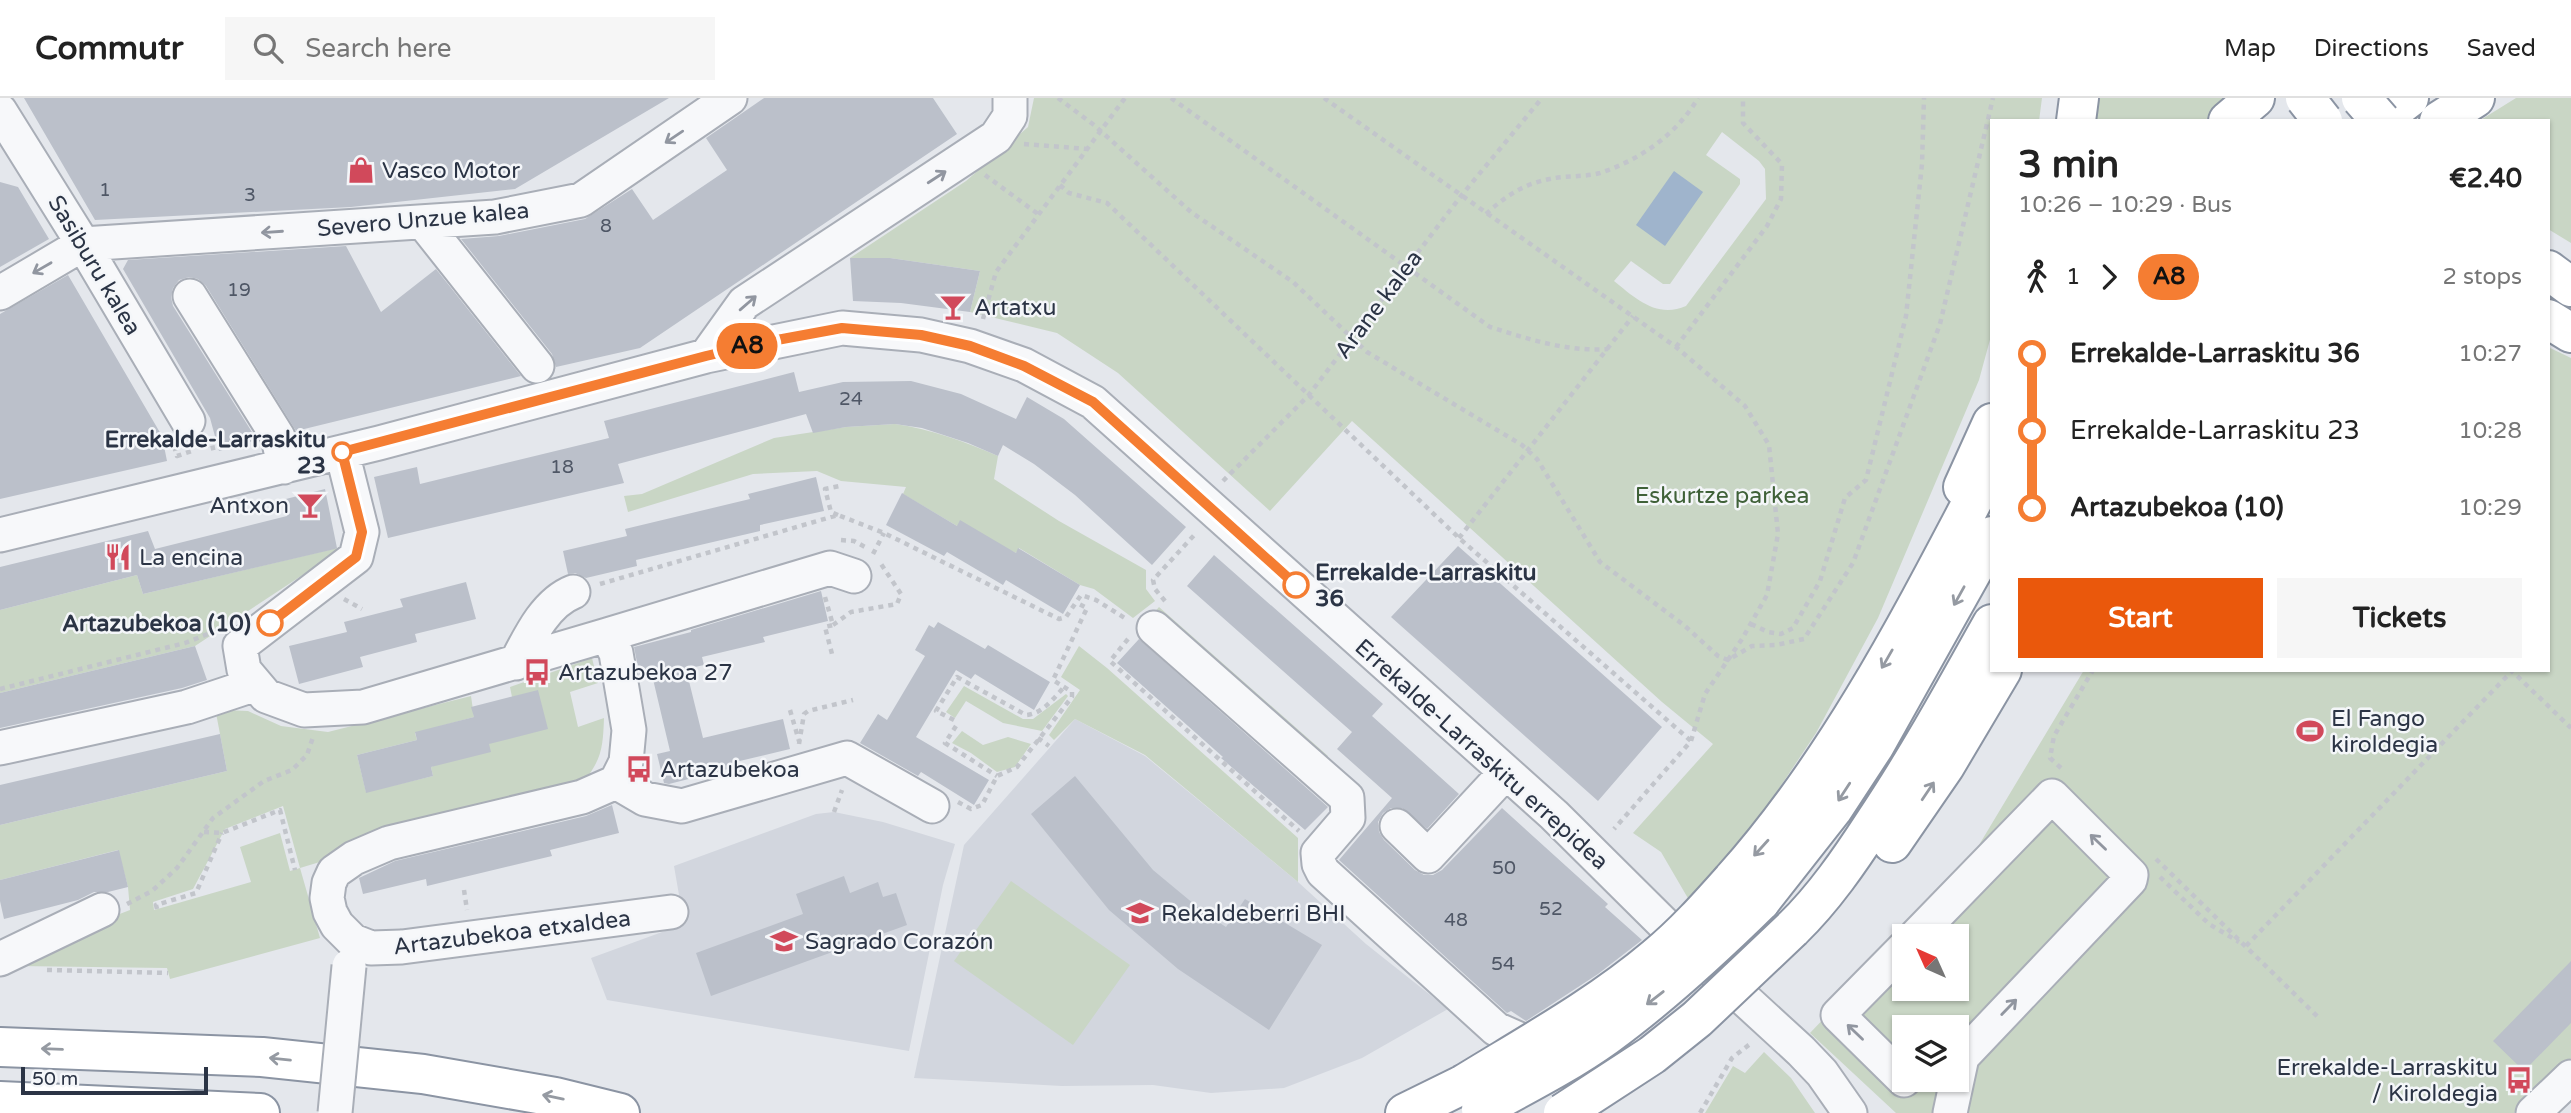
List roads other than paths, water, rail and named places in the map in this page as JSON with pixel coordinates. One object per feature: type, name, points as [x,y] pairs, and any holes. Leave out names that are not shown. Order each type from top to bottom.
[{"type":"highway","points":[[2076,119],[2079,98]]},
{"type":"highway","points":[[2230,119],[2255,98]]},
{"type":"highway","points":[[2305,98],[2321,119]]},
{"type":"highway","points":[[2318,119],[2345,98]]},
{"type":"highway","points":[[2361,98],[2378,119]]},
{"type":"highway","points":[[2383,119],[2409,98]]},
{"type":"highway","points":[[2442,119],[2475,98]]},
{"type":"highway","points":[[2550,271],[2571,287]]},
{"type":"highway","points":[[2550,320],[2571,333]]},
{"type":"highway","points":[[1920,600],[1954,506],[1990,427]]},
{"type":"highway","points":[[1746,891],[1772,835],[1847,730],[1990,468]]},
{"type":"highway","points":[[1405,1113],[1472,1102],[1573,1018],[1655,958],[1689,928],[1746,891],[1833,809],[1875,746],[1990,540]]},
{"type":"highway","points":[[1563,1113],[1652,1055],[1802,936],[1808,913],[1853,855],[1899,786],[1990,628]]},
{"type":"highway","points":[[1605,1113],[1672,1070],[1713,1036],[1905,825],[1945,766],[2002,672]]},
{"type":"highway","points":[[0,1046],[262,1057],[423,1074],[555,1097],[620,1113]]},
{"type":"highway","points":[[0,1101],[260,1113]]},
{"type":"street","name":"Severo Unzue kalea","points":[[83,244],[495,217],[581,200],[730,98]]},
{"type":"street","points":[[706,356],[744,303],[996,137],[1010,116],[1010,98]]},
{"type":"street","name":"Sasiburu kalea","points":[[0,111],[188,421]]},
{"type":"street","points":[[423,222],[537,366]]},
{"type":"street","points":[[0,293],[83,244]]},
{"type":"street","points":[[190,296],[278,437],[284,467]]},
{"type":"street","name":"Errekalde-Larraskitu errepidea","points":[[0,535],[284,467],[706,356],[842,328],[921,335],[970,346],[1024,366],[1093,402],[1554,815],[1680,940],[1822,1073],[1850,1113]]},
{"type":"street","points":[[342,452],[362,532],[356,557],[240,646],[244,670],[266,696],[304,710],[363,707],[830,568],[863,565]]},
{"type":"street","points":[[516,663],[543,618],[561,597],[573,592]]},
{"type":"street","points":[[1146,622],[1347,798],[1348,818],[1318,853],[1323,872],[1496,1029],[1541,1049],[1576,1031],[1657,963],[1680,940]]},
{"type":"street","points":[[607,635],[616,653],[629,730],[626,762],[616,782],[645,799],[682,806],[847,758],[932,806]]},
{"type":"street","points":[[0,748],[187,707],[256,684]]},
{"type":"street","points":[[1397,826],[1428,856],[1505,773]]},
{"type":"street","name":"Artazubekoa etxaldea","points":[[616,782],[582,797],[389,843],[354,858],[334,872],[329,883],[327,898],[330,912],[337,925],[353,941],[371,948],[401,947],[671,912]]},
{"type":"street","points":[[1928,924],[2052,796],[2131,874]]},
{"type":"street","points":[[1950,1113],[1962,1057],[2131,874],[2139,865],[2131,874],[2131,874]]},
{"type":"street","points":[[0,959],[102,910]]},
{"type":"street","points":[[1892,960],[1838,1015],[1892,1068]]},
{"type":"street","points":[[335,1113],[349,966]]},
{"type":"street","points":[[2533,1113],[2571,1077]]},
{"type":"street","points":[[1916,1092],[1938,1113]]},
{"type":"water","points":[[1674,171],[1703,192],[1665,246],[1636,225]]},
{"type":"place","name":"Vasco Motor","points":[[361,170]]},
{"type":"place","name":"Artatxu","points":[[953,307]]},
{"type":"place","name":"Errekalde-Larraskitu 23","points":[[342,452]]},
{"type":"place","name":"Antxon","points":[[310,505]]},
{"type":"place","name":"La encina","points":[[118,557]]},
{"type":"place","name":"Errekalde-Larraskitu 36","points":[[1296,585]]},
{"type":"place","name":"Artazubekoa (10)","points":[[270,623]]},
{"type":"place","name":"Artazubekoa 27","points":[[537,672]]},
{"type":"place","name":"El Fango kiroldegia","points":[[2310,731]]},
{"type":"place","name":"Artazubekoa","points":[[639,769]]},
{"type":"place","name":"Rekaldeberri BHI","points":[[1140,913]]},
{"type":"place","name":"Sagrado Corazón","points":[[784,941]]},
{"type":"place","name":"Errekalde-Larraskitu / Kiroldegia","points":[[2519,1080]]},
{"type":"park label","name":"Eskurtze parkea","points":[[1722,495]]}]
